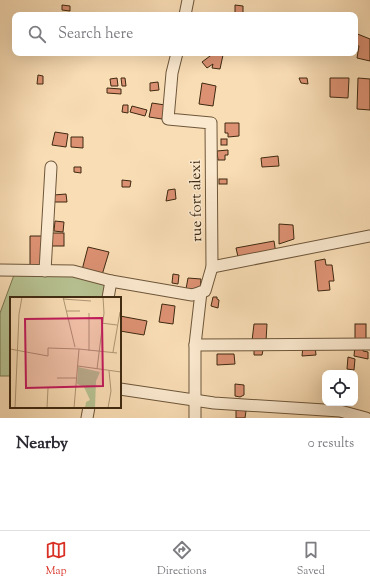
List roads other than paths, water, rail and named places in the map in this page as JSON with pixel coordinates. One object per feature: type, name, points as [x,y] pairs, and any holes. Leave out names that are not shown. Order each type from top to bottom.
[{"type":"street","points":[[186,12],[188,0]]},
{"type":"street","name":"rue fort alexi","points":[[176,56],[172,73],[168,119],[211,123],[212,267],[205,291],[201,292]]},
{"type":"street","points":[[45,270],[51,167]]},
{"type":"street","points":[[212,267],[370,236]]},
{"type":"street","points":[[0,270],[73,271],[111,281],[192,294],[201,292],[194,345],[195,418]]},
{"type":"street","points":[[108,297],[111,281]]},
{"type":"street","points":[[194,345],[370,344]]},
{"type":"street","points":[[121,389],[214,403],[339,414],[366,418]]},
{"type":"street","points":[[87,418],[89,408]]}]
